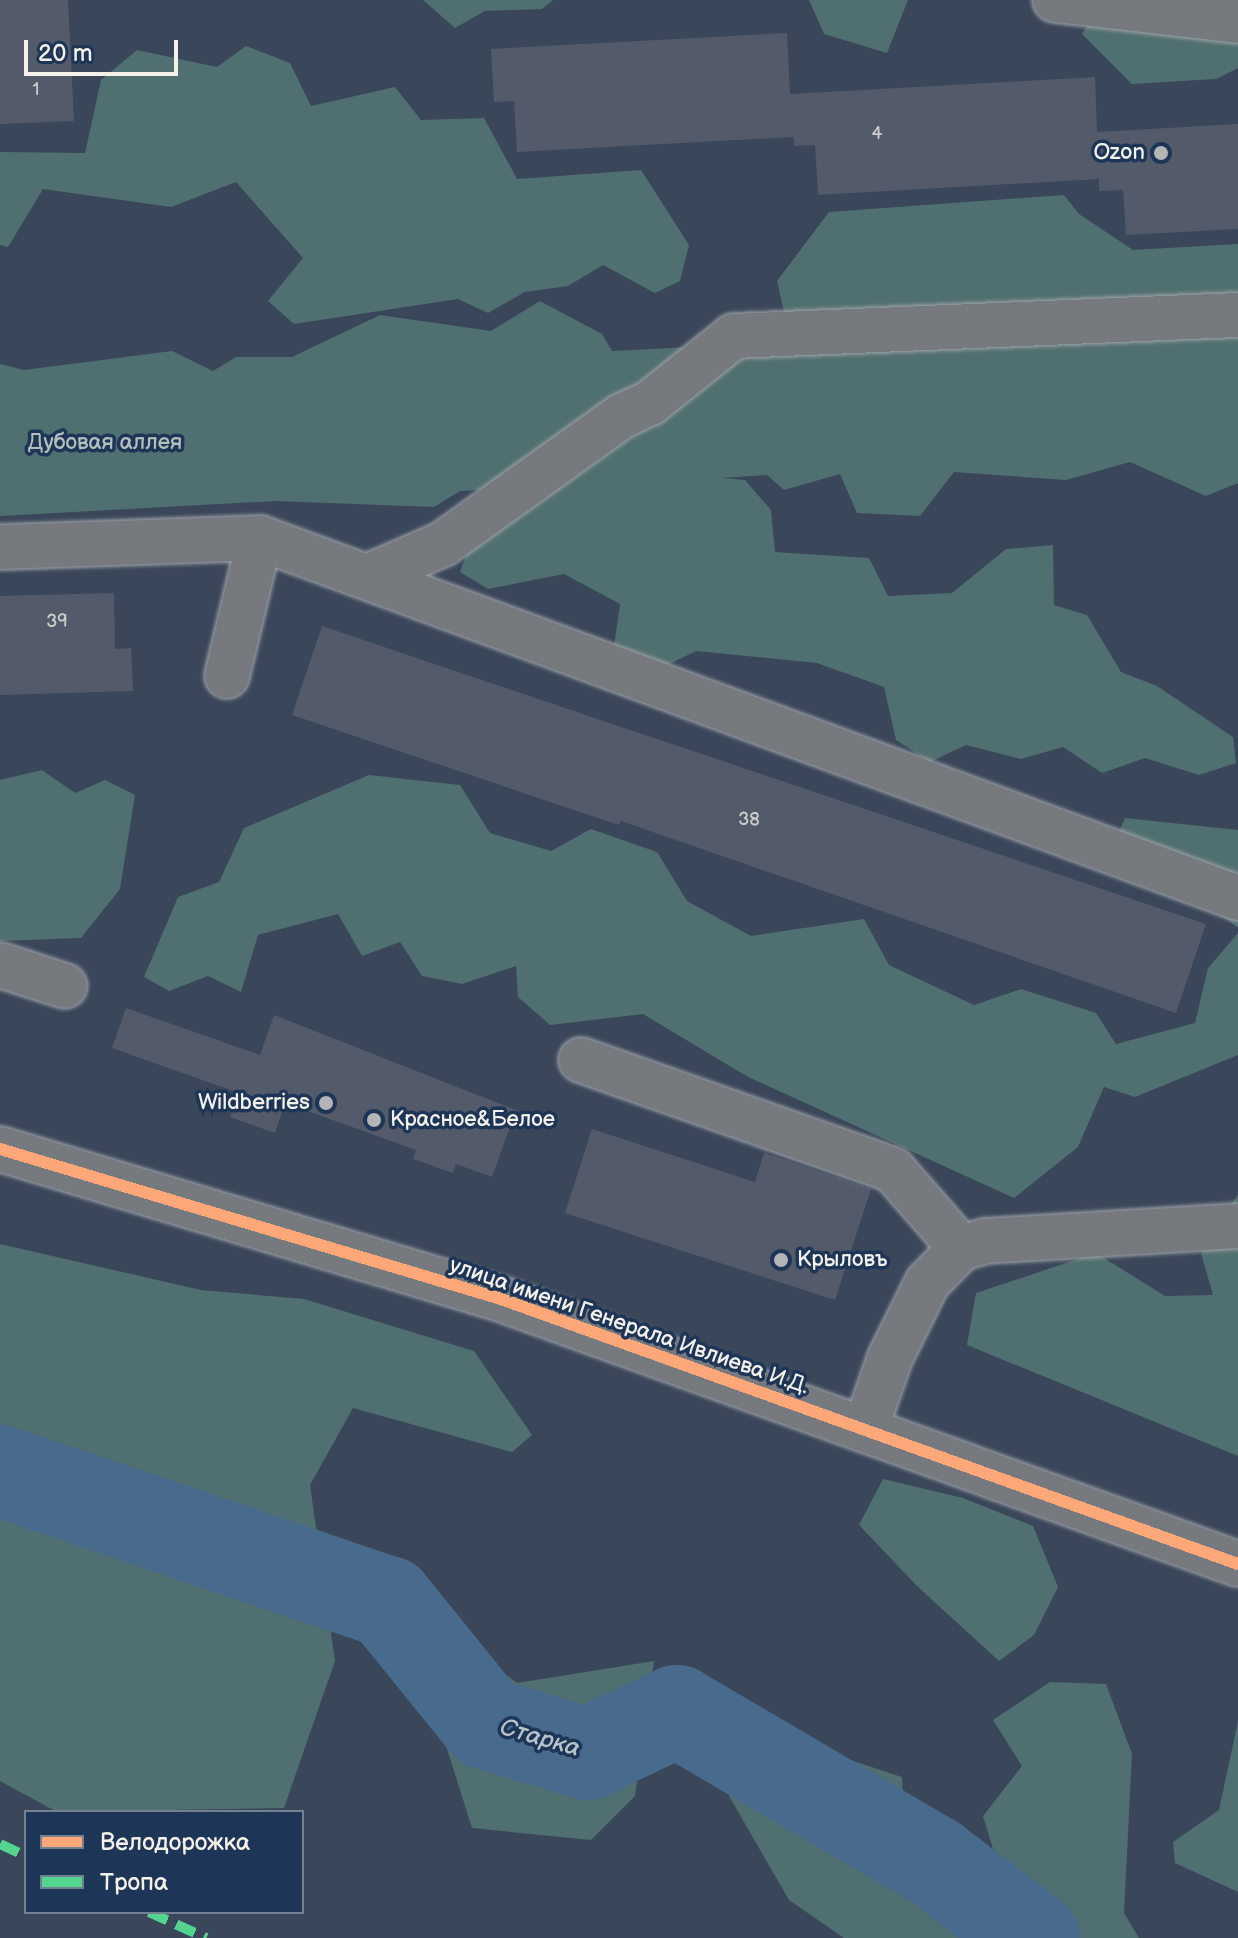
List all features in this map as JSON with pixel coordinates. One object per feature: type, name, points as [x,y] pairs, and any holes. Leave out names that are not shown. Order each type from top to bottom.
[{"type":"street","points":[[1055,0],[1238,21]]},
{"type":"street","points":[[367,577],[443,544],[622,416],[650,403],[734,336],[1238,315]]},
{"type":"street","points":[[227,676],[260,538]]},
{"type":"street","points":[[0,547],[260,538],[1238,898]]},
{"type":"street","points":[[0,965],[65,986]]},
{"type":"street","points":[[581,1060],[893,1170],[961,1248]]},
{"type":"street","name":"улица имени Генерала Ивлиева И.Д.","points":[[0,1149],[501,1299],[1238,1564]]},
{"type":"street","points":[[865,1430],[890,1358],[927,1283],[961,1248],[985,1241],[1238,1226]]},
{"type":"green space","points":[[423,0],[553,0],[542,9],[485,11],[455,28]]},
{"type":"green space","points":[[809,0],[908,0],[887,53],[824,34]]},
{"type":"green space","points":[[1103,0],[1238,0],[1238,68],[1216,79],[1132,84],[1082,34]]},
{"type":"green space","points":[[246,46],[290,63],[311,106],[395,87],[421,120],[484,118],[517,179],[641,170],[689,245],[680,281],[655,293],[603,265],[568,286],[525,292],[488,313],[458,299],[294,324],[268,301],[303,258],[236,182],[171,207],[43,189],[8,247],[0,245],[0,152],[85,153],[101,80],[137,50],[217,67]]},
{"type":"green space","name":"Дубовая аллея","points":[[1064,195],[1079,214],[1133,250],[1238,244],[1238,483],[1206,496],[1130,462],[1066,480],[954,472],[920,516],[857,513],[840,474],[784,490],[767,475],[722,478],[745,480],[771,510],[775,552],[869,558],[888,596],[952,593],[1006,549],[1053,545],[1054,605],[1087,615],[1121,672],[1157,686],[1233,737],[1236,763],[1199,775],[1145,758],[1102,773],[1063,747],[1021,759],[966,745],[930,762],[896,740],[884,687],[817,663],[696,651],[649,674],[614,646],[620,604],[564,574],[488,589],[460,572],[472,538],[541,487],[460,491],[434,507],[276,501],[0,516],[0,364],[24,370],[172,351],[213,371],[236,357],[292,357],[380,315],[491,331],[540,301],[602,334],[612,351],[791,342],[777,281],[829,212]]},
{"type":"green space","points":[[42,770],[75,793],[105,780],[135,795],[120,889],[81,938],[0,941],[0,780]]},
{"type":"green space","points":[[369,775],[460,785],[490,833],[551,851],[591,829],[657,852],[687,901],[751,936],[864,919],[889,965],[974,1005],[1021,989],[1096,1013],[1116,1044],[1195,1023],[1208,968],[1238,933],[1238,1055],[1135,1097],[1104,1087],[1078,1147],[1014,1198],[748,1077],[643,1014],[550,1025],[518,997],[516,966],[462,984],[422,976],[400,942],[362,956],[338,914],[258,935],[241,992],[208,976],[169,991],[144,977],[178,897],[219,882],[244,828]]},
{"type":"green space","points":[[1125,818],[1238,830],[1238,928],[1203,899],[1163,895],[1113,846]]},
{"type":"green space","points":[[1238,1194],[1238,1456],[967,1345],[976,1293],[1096,1253],[1165,1296],[1213,1295],[1201,1253]]},
{"type":"green space","points":[[0,1244],[201,1290],[304,1299],[474,1351],[532,1435],[512,1452],[353,1408],[310,1485],[335,1661],[284,1808],[53,1810],[0,1781]]},
{"type":"green space","points":[[883,1479],[963,1498],[1033,1526],[1058,1587],[1034,1635],[999,1661],[917,1586],[859,1525]]},
{"type":"green space","points":[[433,1619],[517,1683],[654,1661],[635,1796],[591,1840],[472,1828],[430,1695]]},
{"type":"green space","points":[[1050,1682],[1106,1684],[1132,1754],[1124,1913],[1139,1938],[844,1938],[789,1900],[729,1796],[748,1732],[804,1745],[902,1777],[904,1821],[999,1869],[983,1816],[1022,1766],[993,1720]]},
{"type":"green space","points":[[1238,1721],[1238,1892],[1175,1863],[1173,1842],[1219,1810]]},
{"type":"building","points":[[0,0],[68,0],[74,121],[0,124]]},
{"type":"building","points":[[787,33],[790,94],[1095,77],[1097,132],[1238,124],[1238,229],[1126,235],[1123,190],[1099,191],[1099,179],[818,195],[815,145],[794,146],[794,137],[517,152],[514,101],[494,102],[491,49]]},
{"type":"building","points":[[114,593],[115,649],[131,648],[133,691],[0,695],[0,596]]},
{"type":"building","points":[[322,626],[1206,924],[1176,1013],[621,821],[619,825],[292,715]]},
{"type":"building","points":[[126,1008],[260,1055],[274,1015],[516,1110],[492,1177],[456,1164],[453,1173],[413,1159],[416,1150],[285,1103],[275,1133],[230,1117],[239,1093],[112,1048]]},
{"type":"building","points":[[592,1129],[755,1182],[764,1153],[871,1189],[835,1300],[565,1213]]},
{"type":"waterway","name":"Старка","points":[[0,1471],[388,1602],[486,1723],[587,1754],[677,1711],[933,1861],[1034,1938]]},
{"type":"marked path","points":[[0,1844],[24,1855]]},
{"type":"marked path","points":[[153,1914],[206,1938]]},
{"type":"cycle path","points":[[0,1149],[501,1299],[1238,1564]]},
{"type":"place","name":"Ozon","points":[[1161,153]]},
{"type":"place","name":"Wildberries","points":[[326,1103]]},
{"type":"place","name":"Красное&Белое","points":[[374,1120]]},
{"type":"place","name":"Крыловъ","points":[[781,1260]]}]
